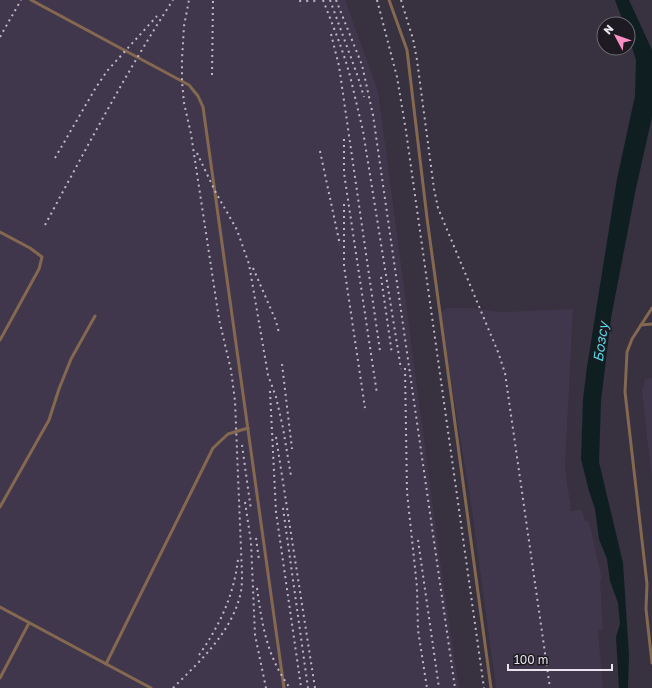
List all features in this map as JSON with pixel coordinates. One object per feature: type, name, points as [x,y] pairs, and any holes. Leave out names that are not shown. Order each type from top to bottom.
[{"type":"lane","points":[[31,0],[189,85],[198,96],[203,107],[284,688]]},
{"type":"lane","points":[[389,0],[407,50],[427,218],[491,688]]},
{"type":"lane","points":[[0,232],[30,248],[42,257],[39,269],[0,340]]},
{"type":"lane","points":[[652,308],[632,338],[627,352],[625,392],[648,584],[646,609],[652,663]]},
{"type":"lane","points":[[0,507],[49,420],[58,390],[71,359],[95,316]]},
{"type":"lane","points":[[641,325],[652,324]]},
{"type":"lane","points":[[106,664],[213,448],[228,434],[248,428]]},
{"type":"lane","points":[[0,607],[151,688]]},
{"type":"lane","points":[[0,678],[30,623]]},
{"type":"shaded area","points":[[0,0],[345,0],[378,91],[441,568],[459,688],[0,688]]},
{"type":"shaded area","points":[[447,308],[472,308],[500,312],[573,309],[565,467],[571,511],[582,510],[585,521],[589,521],[602,580],[600,581],[603,630],[598,631],[603,688],[496,688],[472,510],[440,313]]},
{"type":"shaded area","points":[[652,378],[652,479],[642,391],[645,379]]},
{"type":"water","name":"Бозсу","points":[[615,0],[629,0],[652,50],[652,117],[636,188],[611,318],[601,401],[599,462],[623,563],[629,655],[628,688],[619,688],[616,637],[620,624],[618,603],[610,581],[607,559],[599,539],[595,509],[581,459],[583,399],[587,367],[617,179],[635,96],[636,16],[621,16]]},
{"type":"railway","points":[[0,37],[21,0]]},
{"type":"railway","points":[[45,225],[91,139],[173,0]]},
{"type":"railway","points":[[173,688],[222,635],[235,610],[242,588],[235,401],[231,370],[219,319],[191,134],[184,103],[182,81],[184,26],[189,0]]},
{"type":"railway","points":[[212,75],[213,0]]},
{"type":"railway","points":[[300,0],[301,6]]},
{"type":"railway","points":[[307,0],[308,5]]},
{"type":"railway","points":[[323,0],[345,59],[363,131],[401,369]]},
{"type":"railway","points":[[330,0],[364,97]]},
{"type":"railway","points":[[336,0],[362,65],[373,115],[455,688]]},
{"type":"railway","points":[[377,0],[397,77],[406,131],[484,688]]},
{"type":"railway","points":[[401,0],[413,39],[417,60],[434,189],[438,208],[498,352],[505,373],[550,688]]},
{"type":"railway","points":[[55,158],[107,71],[157,16]]},
{"type":"railway","points":[[331,34],[339,66],[380,351]]},
{"type":"railway","points":[[344,139],[344,173],[377,394]]},
{"type":"railway","points":[[320,151],[340,245]]},
{"type":"railway","points":[[197,153],[215,191],[237,230],[249,264],[268,375],[276,397],[291,476]]},
{"type":"railway","points":[[344,204],[344,266],[365,408]]},
{"type":"railway","points":[[253,268],[276,321],[279,333]]},
{"type":"railway","points":[[381,277],[392,354]]},
{"type":"railway","points":[[282,364],[292,449]]},
{"type":"railway","points":[[405,368],[407,492],[417,587],[418,630],[427,688]]},
{"type":"railway","points":[[270,391],[276,512],[301,687]]},
{"type":"railway","points":[[276,437],[315,688]]},
{"type":"railway","points":[[242,445],[251,510]]},
{"type":"railway","points":[[245,502],[251,542],[255,635],[266,688]]},
{"type":"railway","points":[[283,508],[308,688]]},
{"type":"railway","points":[[256,538],[259,560]]},
{"type":"railway","points":[[418,540],[439,688]]},
{"type":"railway","points":[[199,655],[207,644],[225,609],[233,585],[238,559]]},
{"type":"railway","points":[[257,588],[267,640],[276,664],[290,688]]}]
